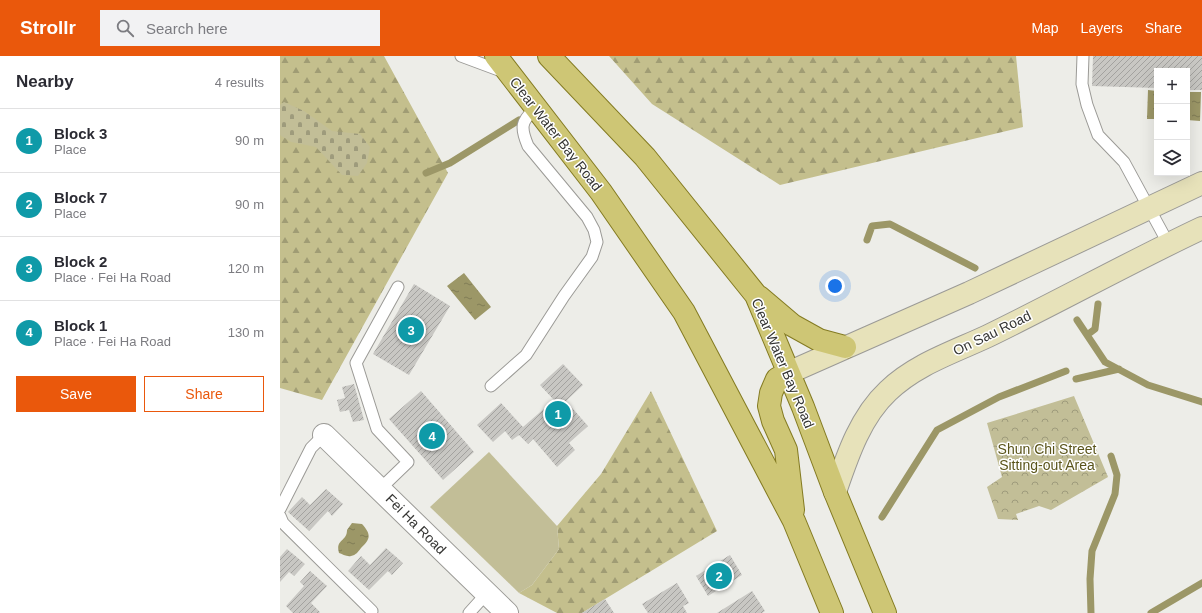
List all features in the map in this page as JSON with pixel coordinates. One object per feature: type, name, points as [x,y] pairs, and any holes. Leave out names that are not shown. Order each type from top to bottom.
[{"type":"main road","name":"Clear Water Bay Road","points":[[496,56],[601,192],[684,312],[794,521],[832,613]]},
{"type":"main road","name":"Clear Water Bay Road","points":[[549,56],[645,157],[756,295],[803,407],[835,492],[885,613]]},
{"type":"main road","points":[[794,521],[786,450],[773,421],[769,406],[771,393],[777,379],[845,347],[969,293],[1202,183]]},
{"type":"main road","name":"On Sau Road","points":[[835,492],[843,467],[870,411],[887,392],[903,378],[929,362],[988,336],[1168,243],[1202,228]]},
{"type":"main road","points":[[756,295],[792,325],[819,340],[845,347]]},
{"type":"street","name":"Fei Ha Road","points":[[324,435],[507,613]]},
{"type":"lane","points":[[461,56],[510,74]]},
{"type":"lane","points":[[1083,56],[1082,84],[1086,105],[1098,135],[1124,162],[1150,207],[1168,243]]},
{"type":"lane","points":[[491,386],[526,355],[564,296],[592,258],[597,242],[594,230],[587,217],[528,146],[522,133],[524,118],[535,108]]},
{"type":"lane","points":[[380,489],[408,462],[377,429],[356,363],[398,287]]},
{"type":"lane","points":[[280,509],[311,448],[324,435]]},
{"type":"lane","points":[[280,516],[283,523],[372,611]]},
{"type":"lane","points":[[469,613],[487,593]]},
{"type":"green space","points":[[280,56],[384,56],[448,173],[322,400],[280,388]]},
{"type":"green space","points":[[609,56],[1016,56],[1023,127],[780,185],[652,104]]},
{"type":"green space","points":[[284,102],[304,111],[332,131],[360,134],[370,147],[367,163],[358,176],[342,175],[316,147],[291,142],[280,135],[280,105]]},
{"type":"green space","points":[[651,391],[717,531],[582,613],[557,613],[519,593],[532,585],[559,549],[557,526],[601,474]]},
{"type":"green space","name":"Shun Chi Street Sitting-out Area","points":[[1074,396],[1108,477],[1051,510],[1039,506],[1016,514],[1018,520],[998,519],[987,487],[1002,477],[987,423]]},
{"type":"green space","points":[[489,452],[557,526],[559,549],[532,585],[519,593],[430,507]]},
{"type":"water","points":[[1148,90],[1154,91],[1154,119],[1147,119]]},
{"type":"water","points":[[1190,92],[1201,92],[1200,121],[1190,120]]},
{"type":"water","points":[[464,273],[491,307],[475,320],[447,286]]},
{"type":"water","points":[[352,523],[362,524],[369,537],[357,553],[353,556],[348,556],[339,553],[338,548]]},
{"type":"building","points":[[1093,56],[1202,56],[1202,90],[1190,90],[1190,68],[1154,68],[1154,88],[1092,86]]},
{"type":"building","points":[[414,284],[450,306],[409,375],[373,354]]},
{"type":"building","points":[[563,364],[583,385],[566,401],[588,426],[569,443],[575,450],[557,467],[533,439],[528,444],[519,435],[512,440],[505,431],[493,442],[477,425],[501,403],[523,427],[554,400],[540,385]]},
{"type":"building","points":[[354,384],[364,420],[353,422],[349,410],[340,412],[337,400],[345,398],[342,387]]},
{"type":"building","points":[[421,391],[474,452],[443,480],[389,419]]},
{"type":"building","points":[[326,489],[343,504],[332,516],[328,511],[309,531],[288,512],[302,497],[310,505]]},
{"type":"building","points":[[386,548],[403,563],[392,575],[388,571],[369,590],[348,571],[361,556],[370,565]]},
{"type":"building","points":[[287,549],[305,564],[294,576],[289,572],[280,582],[280,557]]},
{"type":"building","points":[[730,555],[742,575],[708,596],[696,576]]},
{"type":"building","points":[[310,571],[327,586],[311,603],[320,612],[293,613],[286,606],[304,586],[300,582]]},
{"type":"building","points":[[677,583],[689,603],[683,606],[687,613],[648,613],[642,604]]},
{"type":"building","points":[[752,591],[765,611],[762,613],[717,613]]},
{"type":"building","points":[[605,599],[614,613],[582,613]]},
{"type":"waterway","points":[[426,173],[450,163],[519,120]]},
{"type":"waterway","points":[[867,240],[872,226],[890,224],[975,268]]},
{"type":"waterway","points":[[1087,335],[1095,329],[1098,304]]},
{"type":"waterway","points":[[1077,320],[1105,362],[1148,385],[1202,402]]},
{"type":"waterway","points":[[1076,379],[1119,369]]},
{"type":"waterway","points":[[882,517],[937,430],[999,397],[1066,371]]},
{"type":"waterway","points":[[1091,613],[1090,579],[1092,551],[1115,494],[1117,475],[1111,456]]},
{"type":"waterway","points":[[1151,613],[1202,583]]},
{"type":"place","name":"Block 2","points":[[411,330]]},
{"type":"place","name":"Block 3","points":[[558,414]]},
{"type":"place","name":"Block 1","points":[[432,436]]},
{"type":"place","name":"Block 7","points":[[719,576]]}]
